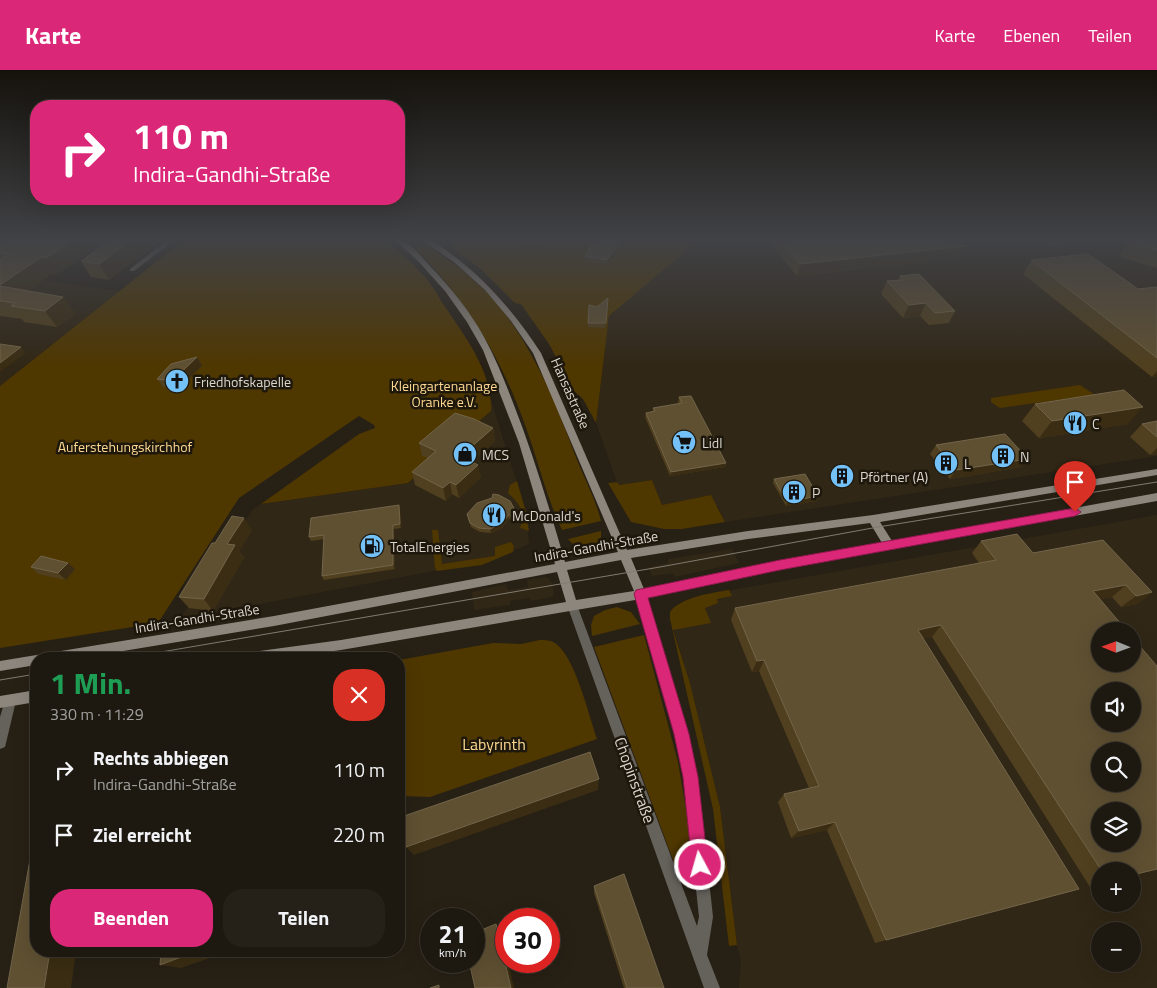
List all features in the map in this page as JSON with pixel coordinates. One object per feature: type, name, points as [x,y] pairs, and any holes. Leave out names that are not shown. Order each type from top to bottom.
[{"type":"main road","points":[[440,282],[473,326],[487,349],[512,413],[572,605]]},
{"type":"main road","name":"Hansastraße","points":[[481,282],[519,325],[537,353],[641,594]]},
{"type":"main road","name":"Indira-Gandhi-Straße","points":[[84,652],[274,621],[625,555],[748,535],[872,519],[1157,472]]},
{"type":"main road","points":[[289,652],[341,645],[641,594],[780,565],[1157,497]]},
{"type":"main road","points":[[872,519],[889,545]]},
{"type":"main road","points":[[0,666],[30,661]]},
{"type":"main road","points":[[5,702],[30,697]]},
{"type":"street","name":"Chopinstraße","points":[[641,594],[682,734],[691,777],[706,917],[700,955]]},
{"type":"street","name":"Chopinstraße","points":[[572,605],[712,988]]},
{"type":"street","points":[[0,743],[5,702]]},
{"type":"shaded area","points":[[0,282],[55,282],[119,291],[0,386]]},
{"type":"shaded area","points":[[649,282],[1157,282],[1157,456],[725,522],[718,506],[666,514],[652,480],[618,485],[596,423],[609,316]]},
{"type":"shaded area","points":[[491,400],[526,512],[529,544],[492,560],[180,619],[253,509],[261,504],[408,483],[491,411]]},
{"type":"shaded area","points":[[1157,515],[1157,988],[739,988],[741,960],[737,945],[720,807],[690,683],[670,619],[670,612],[673,608],[704,595]]},
{"type":"shaded area","points":[[732,549],[739,563],[675,577],[673,573],[652,576],[649,567],[668,563],[668,559]]},
{"type":"shaded area","points":[[546,577],[552,583],[554,594],[552,597],[531,601],[530,598],[510,601],[510,605],[474,610],[472,592],[506,584],[508,590],[528,587],[527,580]]},
{"type":"green space","name":"Auferstehungskirchhof","points":[[131,282],[428,282],[469,343],[483,369],[490,397],[491,411],[408,483],[261,504],[359,434],[375,428],[374,425],[359,416],[239,498],[158,623],[0,648],[0,386]]},
{"type":"green space","points":[[445,282],[476,282],[492,298],[519,335],[552,396],[601,521],[562,530],[551,504],[525,425],[505,376],[480,329]]},
{"type":"green space","points":[[494,282],[649,282],[609,316],[596,423],[583,399],[575,392],[549,344],[521,304],[515,303]]},
{"type":"green space","points":[[1080,385],[1095,395],[1000,408],[991,402],[991,398]]},
{"type":"green space","points":[[652,480],[662,505],[711,495],[725,522],[682,529],[664,529],[631,522],[608,483],[617,482],[619,485]]},
{"type":"green space","points":[[517,481],[526,512],[529,531],[520,528],[522,522],[521,509],[508,493],[510,485]]},
{"type":"green space","points":[[432,530],[438,530],[442,564],[495,556],[495,547],[511,542],[514,546],[513,552],[482,565],[437,571],[435,568]]},
{"type":"green space","points":[[601,531],[601,539],[594,553],[590,554],[583,552],[568,539]]},
{"type":"green space","points":[[729,590],[732,596],[717,599],[718,603],[705,608],[711,623],[673,630],[690,683],[720,807],[737,945],[729,946],[713,809],[670,619],[670,612],[689,599]]},
{"type":"green space","points":[[617,607],[631,612],[640,624],[592,636],[591,625],[594,616],[605,610]]},
{"type":"green space","points":[[644,635],[678,762],[688,821],[693,878],[691,882],[682,881],[679,876],[594,647]]},
{"type":"green space","name":"Labyrinth","points":[[548,640],[555,643],[562,650],[575,673],[597,739],[430,797],[405,796],[405,659],[493,643],[521,644]]},
{"type":"building","points":[[888,282],[927,282],[955,311],[935,313],[926,303],[909,305]]},
{"type":"building","points":[[1059,282],[1128,282],[1138,289],[1157,287],[1157,358]]},
{"type":"building","points":[[0,286],[63,297],[45,311],[11,306],[15,303],[0,301]]},
{"type":"building","points":[[608,298],[606,323],[588,323],[589,305],[597,307]]},
{"type":"building","points":[[0,344],[21,347],[0,363]]},
{"type":"building","points":[[197,357],[172,381],[157,379],[171,364]]},
{"type":"building","points":[[1124,390],[1143,407],[1052,421],[1035,404]]},
{"type":"building","name":"Lidl","points":[[691,396],[726,463],[671,472],[646,413],[655,411],[653,408],[682,403],[679,397]]},
{"type":"building","points":[[455,413],[493,428],[461,456],[478,465],[456,485],[450,482],[443,488],[412,472],[436,451],[419,443]]},
{"type":"building","points":[[1157,421],[1157,437],[1142,424]]},
{"type":"building","points":[[1005,434],[1028,459],[956,470],[936,445]]},
{"type":"building","name":"P","points":[[805,474],[818,496],[787,502],[774,479]]},
{"type":"building","name":"McDonald's","points":[[493,494],[510,501],[518,516],[509,515],[501,524],[490,529],[479,528],[470,523],[467,514],[477,503],[492,498]]},
{"type":"building","points":[[399,505],[400,524],[393,525],[393,565],[322,576],[324,535],[309,537],[311,518]]},
{"type":"building","points":[[232,516],[244,518],[227,544],[235,545],[204,599],[179,597],[212,543],[215,543]]},
{"type":"building","points":[[1017,534],[1033,553],[1103,540],[1152,592],[1136,596],[1126,585],[1093,591],[1119,622],[1091,622],[1091,672],[1141,672],[1141,647],[1157,666],[1157,869],[1141,873],[1141,862],[1096,862],[941,625],[918,630],[1079,889],[886,940],[835,822],[799,831],[784,794],[819,786],[764,660],[757,661],[735,608],[996,560],[981,541]]},
{"type":"building","points":[[41,556],[68,563],[58,573],[31,567]]},
{"type":"building","points":[[590,752],[599,779],[406,847],[405,816]]},
{"type":"building","points":[[30,860],[30,957],[49,957],[44,988],[7,988]]},
{"type":"building","points":[[624,874],[664,988],[627,988],[594,886]]},
{"type":"building","points":[[495,924],[495,973],[507,973],[511,988],[475,988],[472,973],[485,973],[485,928]]},
{"type":"building","points":[[161,957],[181,957],[160,965]]},
{"type":"tram line","points":[[161,652],[660,567],[878,527],[1157,482]]},
{"type":"tram line","points":[[0,680],[30,675]]},
{"type":"place","name":"Friedhofskapelle","points":[[177,381]]},
{"type":"place","name":"C","points":[[1075,423]]},
{"type":"place","name":"Lidl","points":[[684,442]]},
{"type":"place","name":"MCS","points":[[465,454]]},
{"type":"place","name":"N","points":[[1003,456]]},
{"type":"place","name":"L","points":[[946,463]]},
{"type":"place","name":"Pförtner (A)","points":[[842,476]]},
{"type":"place","name":"P","points":[[794,492]]},
{"type":"place","name":"McDonald's","points":[[494,515]]},
{"type":"place","name":"TotalEnergies","points":[[372,546]]},
{"type":"route","points":[[700,865],[691,777],[682,734],[641,594],[780,565],[1075,512]]},
{"type":"park label","name":"Kleingartenanlage Oranke e.V.","points":[[444,394]]}]
